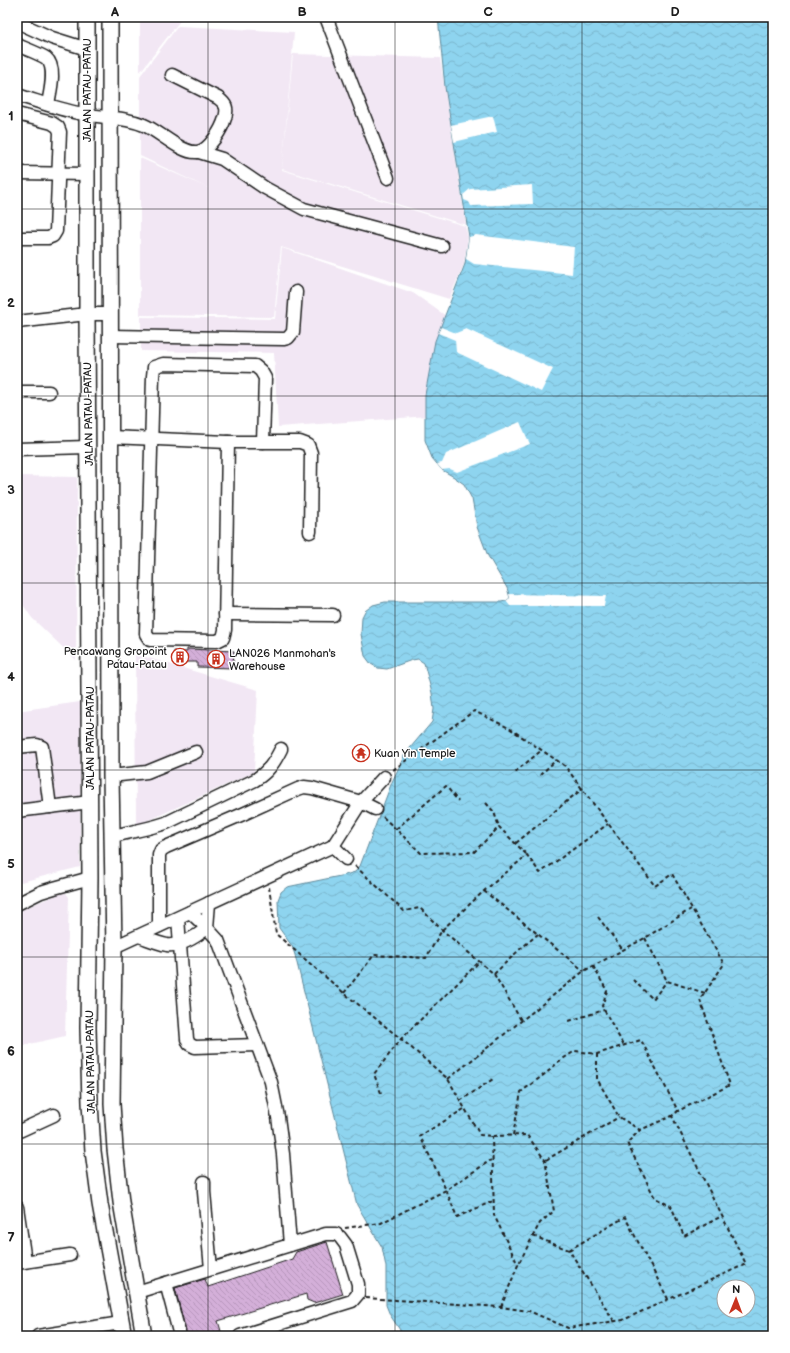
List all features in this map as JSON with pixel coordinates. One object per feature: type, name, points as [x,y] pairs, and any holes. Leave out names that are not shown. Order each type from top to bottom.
[{"type":"main road","name":"JALAN PATAU-PATAU","points":[[87,17],[90,802],[88,1028],[93,1151],[100,1204],[122,1330]]},
{"type":"main road","name":"JALAN PATAU-PATAU","points":[[110,17],[111,776],[114,948],[112,1104],[121,1202],[144,1336]]},
{"type":"street","points":[[326,17],[388,178]]},
{"type":"street","points":[[17,22],[52,38],[87,49]]},
{"type":"street","points":[[17,45],[46,58],[52,66],[48,104]]},
{"type":"street","points":[[172,75],[218,98],[224,102],[227,109],[224,120],[215,138],[206,148],[199,152]]},
{"type":"street","points":[[17,95],[88,115],[134,121],[147,126],[189,152],[199,152],[222,159],[265,188],[304,209],[442,246]]},
{"type":"street","points":[[17,114],[52,123],[58,127],[60,132],[56,231],[53,236],[48,238],[17,238]]},
{"type":"street","points":[[17,173],[87,174]]},
{"type":"street","points":[[110,336],[284,339],[288,338],[293,332],[296,292]]},
{"type":"street","points":[[17,322],[87,314],[110,314]]},
{"type":"street","points":[[228,442],[225,630],[223,638],[217,641],[150,640],[146,634],[154,367],[163,364],[255,366],[261,371],[265,378],[263,442]]},
{"type":"street","points":[[17,392],[49,392]]},
{"type":"street","points":[[110,437],[228,442],[300,442],[308,446],[311,453],[310,532]]},
{"type":"street","points":[[17,449],[88,447]]},
{"type":"street","points":[[225,614],[333,615]]},
{"type":"street","points":[[17,747],[37,745],[42,747],[50,807]]},
{"type":"street","points":[[112,836],[151,828],[166,823],[255,780],[266,773],[274,763],[281,749]]},
{"type":"street","points":[[111,776],[147,772],[196,752]]},
{"type":"street","points":[[114,948],[333,846],[361,802],[384,777]]},
{"type":"street","points":[[159,926],[159,854],[166,846],[304,787],[361,802],[375,809]]},
{"type":"street","points":[[17,811],[90,802]]},
{"type":"street","points":[[333,846],[346,859]]},
{"type":"street","points":[[17,904],[41,892],[90,878]]},
{"type":"street","points":[[139,936],[168,945],[180,944],[200,934],[207,928],[209,903]]},
{"type":"street","points":[[190,912],[218,940],[271,1082],[283,1154],[290,1245]]},
{"type":"street","points":[[178,918],[187,1039],[189,1044],[195,1047],[257,1045]]},
{"type":"street","points":[[17,1132],[54,1115]]},
{"type":"street","points":[[204,1182],[210,1269]]},
{"type":"street","points":[[17,1207],[21,1262],[70,1254]]},
{"type":"street","points":[[137,1292],[326,1234],[336,1234],[340,1237],[346,1245],[358,1284],[358,1294],[355,1298],[347,1303],[240,1336]]},
{"type":"street","points":[[166,1283],[180,1336]]},
{"type":"street","points":[[38,1336],[122,1330]]},
{"type":"path","points":[[384,777],[474,711],[509,728],[565,766],[655,886],[672,874],[724,964],[700,1000],[730,1085],[678,1111],[672,1116],[640,1130],[628,1144],[655,1198],[671,1206],[684,1236],[722,1216]]},
{"type":"path","points":[[515,772],[542,750]]},
{"type":"path","points":[[540,775],[556,760]]},
{"type":"path","points":[[396,829],[446,786],[458,801]]},
{"type":"path","points":[[516,844],[583,788]]},
{"type":"path","points":[[486,803],[494,812],[499,827],[527,855],[540,873],[608,824]]},
{"type":"path","points":[[375,809],[421,853],[474,852],[499,827]]},
{"type":"path","points":[[344,993],[374,955],[426,958],[442,930],[484,891],[527,855]]},
{"type":"path","points":[[346,859],[404,911],[420,908],[442,930],[480,961],[494,974],[521,1020]]},
{"type":"path","points":[[268,876],[276,934],[344,993],[448,1079],[480,1135],[527,1135],[545,1160],[554,1211],[540,1223],[518,1265],[501,1307]]},
{"type":"path","points":[[484,891],[584,971]]},
{"type":"path","points":[[448,1079],[584,971],[644,938],[691,909]]},
{"type":"path","points":[[598,917],[623,950]]},
{"type":"path","points":[[494,974],[538,934]]},
{"type":"path","points":[[644,938],[667,981],[705,993]]},
{"type":"path","points":[[381,1093],[374,1074],[401,1039],[480,961]]},
{"type":"path","points":[[593,966],[607,991],[602,1006],[624,1046]]},
{"type":"path","points":[[633,980],[653,999],[667,981]]},
{"type":"path","points":[[569,1021],[604,1010]]},
{"type":"path","points":[[513,1135],[521,1092],[558,1062],[575,1051],[597,1054],[641,1040],[678,1111]]},
{"type":"path","points":[[597,1054],[597,1080],[619,1117],[640,1130]]},
{"type":"path","points":[[460,1101],[493,1079]]},
{"type":"path","points":[[464,1109],[420,1136],[446,1190],[457,1217],[493,1201]]},
{"type":"path","points":[[355,1298],[501,1307],[529,1311],[568,1328],[623,1320],[746,1264],[672,1116]]},
{"type":"path","points":[[545,1160],[619,1117]]},
{"type":"path","points":[[492,1136],[491,1160],[494,1215],[518,1265]]},
{"type":"path","points":[[336,1234],[347,1227],[381,1223],[446,1190],[491,1160]]},
{"type":"path","points":[[569,1250],[626,1217],[668,1299]]},
{"type":"path","points":[[533,1236],[569,1250],[614,1321]]},
{"type":"shaded area","points":[[140,17],[183,17],[140,72]]},
{"type":"shaded area","points":[[178,26],[294,32],[282,170],[465,226],[468,237],[464,264],[449,299],[281,247],[274,317],[140,315],[140,158],[208,188],[140,156],[140,76]]},
{"type":"shaded area","points":[[293,54],[440,58],[466,225],[282,169]]},
{"type":"shaded area","points":[[282,248],[413,293],[456,323],[428,416],[278,427],[274,353],[141,351],[141,317],[275,319]]},
{"type":"shaded area","points":[[17,476],[77,477],[76,660],[32,618],[17,596]]},
{"type":"shaded area","points":[[135,654],[258,690],[254,772],[136,826]]},
{"type":"shaded area","points":[[80,702],[80,867],[17,883],[17,711]]},
{"type":"shaded area","points":[[66,893],[69,897],[65,1036],[17,1047],[17,912],[58,894]]},
{"type":"water","points":[[438,17],[773,17],[773,1336],[404,1336],[390,1315],[386,1305],[386,1267],[382,1247],[357,1205],[295,955],[292,946],[279,928],[278,900],[281,892],[287,887],[345,875],[355,872],[360,866],[392,782],[405,754],[432,722],[434,709],[432,693],[424,663],[418,659],[387,669],[378,668],[371,664],[365,656],[361,634],[362,617],[365,611],[373,605],[385,602],[501,602],[510,598],[507,588],[488,556],[477,527],[472,499],[464,484],[442,470],[432,458],[425,440],[425,395],[435,341],[465,264],[469,237],[445,87]]},
{"type":"pier","points":[[493,116],[497,132],[454,142],[451,125]]},
{"type":"pier","points":[[532,185],[533,204],[471,206],[469,202],[464,200],[463,195],[470,189]]},
{"type":"pier","points":[[476,235],[574,247],[572,274],[474,264],[466,259],[469,237]]},
{"type":"pier","points":[[441,327],[456,333],[466,329],[553,369],[541,392],[456,352],[455,340],[438,333]]},
{"type":"pier","points":[[520,422],[530,444],[457,472],[450,469],[442,470],[437,464],[442,463],[446,454]]},
{"type":"pier","points":[[509,594],[606,596],[604,606],[510,606],[506,601],[510,598]]},
{"type":"building","name":"LAN026 Manmohan's Warehouse","points":[[187,649],[234,651],[233,668],[197,667],[197,662],[174,662],[174,651],[187,652]]},
{"type":"building","points":[[327,1242],[343,1294],[314,1303],[307,1300],[306,1294],[218,1321],[221,1331],[203,1336],[187,1336],[175,1288],[205,1279],[208,1287],[292,1259],[296,1252]]},
{"type":"place","name":"Pencawang Gropoint Patau-Patau","points":[[180,657]]},
{"type":"place","name":"LAN026 Manmohan's Warehouse","points":[[216,659]]},
{"type":"place","name":"Kuan Yin Temple","points":[[361,753]]}]
